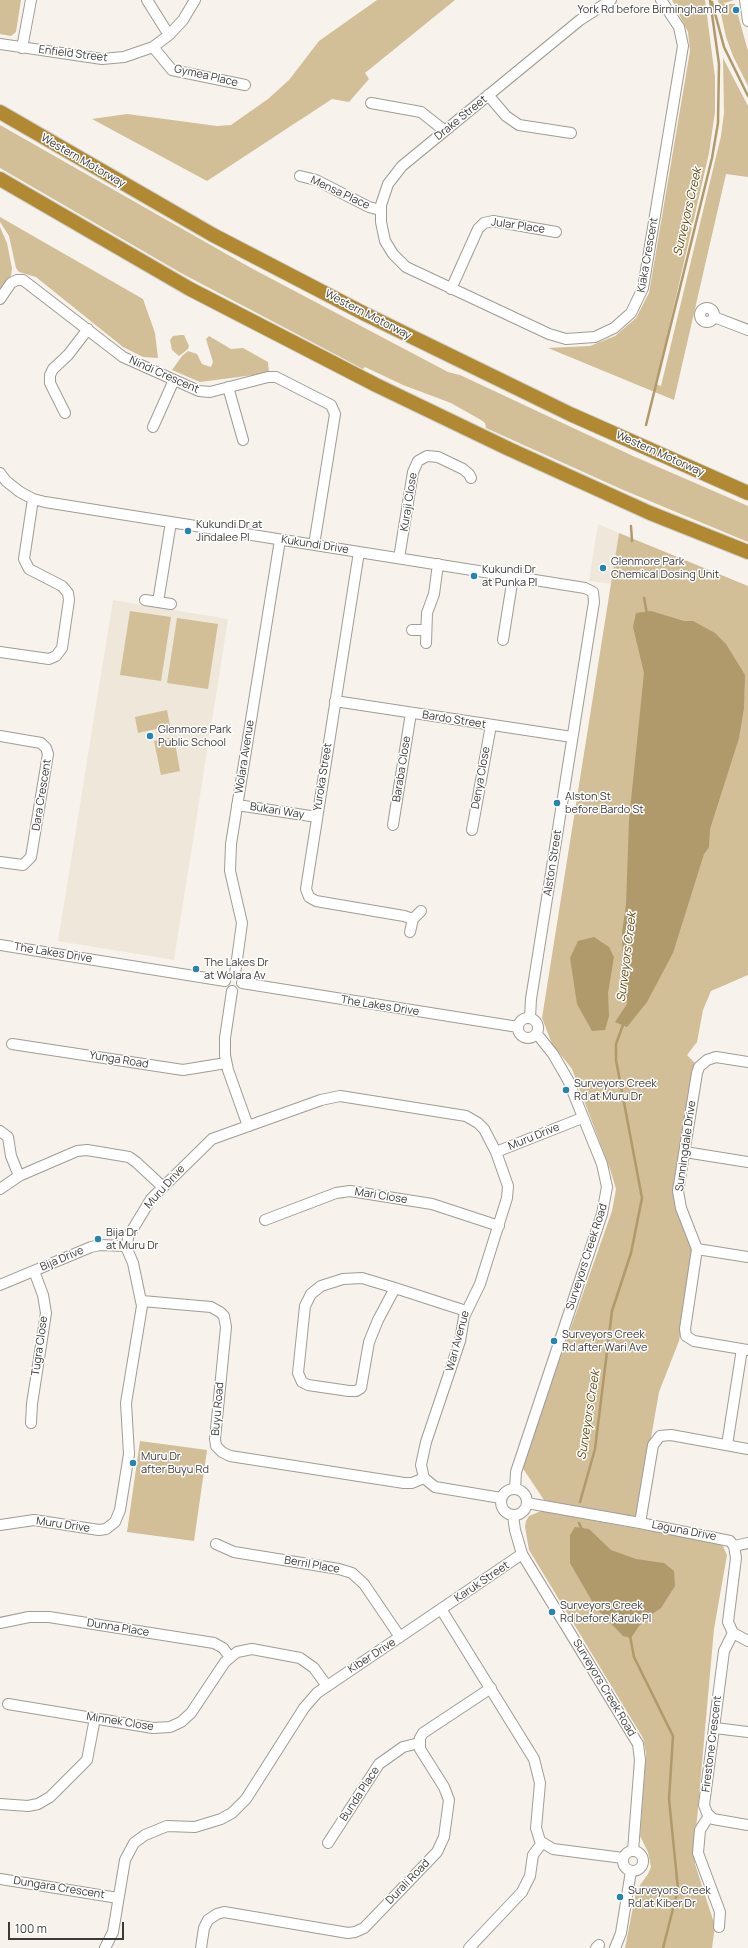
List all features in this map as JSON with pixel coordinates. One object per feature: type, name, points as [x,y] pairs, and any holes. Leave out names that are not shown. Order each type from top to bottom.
[{"type":"highway","name":"Western Motorway","points":[[0,112],[213,235],[365,314],[557,408],[748,493]]},
{"type":"highway","points":[[0,180],[190,289],[376,385],[509,449],[636,507],[748,552]]},
{"type":"street","points":[[22,48],[31,0]]},
{"type":"street","points":[[147,0],[169,35]]},
{"type":"street","name":"Enfield Street","points":[[0,44],[108,59],[131,56],[153,47],[169,35],[183,20],[195,0]]},
{"type":"street","name":"Drake Street","points":[[406,267],[393,254],[385,241],[381,228],[380,210],[384,192],[394,174],[445,130],[580,20],[611,0]]},
{"type":"street","name":"Kiaka Crescent","points":[[406,267],[549,334],[566,339],[585,339],[603,334],[620,324],[633,310],[645,284],[683,46],[679,27],[661,0]]},
{"type":"street","points":[[745,0],[748,21]]},
{"type":"street","name":"Gymea Place","points":[[153,47],[172,70],[245,85]]},
{"type":"street","points":[[488,95],[506,116],[519,125],[571,133]]},
{"type":"street","points":[[371,103],[421,112],[445,130]]},
{"type":"street","name":"Mensa Place","points":[[300,176],[316,180],[368,207],[380,210]]},
{"type":"street","name":"Jular Place","points":[[451,289],[478,229],[484,223],[493,222],[556,232]]},
{"type":"street","name":"Nindi Crescent","points":[[0,299],[11,283],[17,280],[23,280],[123,357],[203,392],[268,377],[276,377],[329,403],[333,407],[335,414],[314,545]]},
{"type":"street","points":[[714,317],[748,330]]},
{"type":"street","points":[[65,413],[55,394],[50,380],[50,375],[53,369],[68,355],[88,329]]},
{"type":"street","points":[[153,427],[174,380]]},
{"type":"street","points":[[228,387],[243,440]]},
{"type":"street","name":"Kuraji Close","points":[[400,558],[413,472],[418,461],[427,456],[438,457],[463,468],[471,478]]},
{"type":"street","name":"Kukundi Drive","points":[[0,473],[15,489],[33,499],[585,588],[591,591]]},
{"type":"street","points":[[0,652],[48,659],[56,656],[62,648],[69,600],[68,593],[62,586],[29,569],[24,559],[33,499]]},
{"type":"street","points":[[158,602],[171,522]]},
{"type":"street","name":"Wolara Avenue","points":[[235,974],[242,923],[230,865],[237,805],[280,540]]},
{"type":"street","name":"Yuroka Street","points":[[359,552],[306,886],[310,897],[316,901],[404,916],[413,919]]},
{"type":"street","points":[[426,643],[427,613],[434,594],[438,564]]},
{"type":"street","points":[[503,640],[513,577]]},
{"type":"street","name":"Alston Street","points":[[530,1018],[531,999],[594,602],[594,594],[591,591]]},
{"type":"street","points":[[145,600],[171,604]]},
{"type":"street","points":[[412,630],[426,630]]},
{"type":"street","name":"Bardo Street","points":[[335,701],[572,738]]},
{"type":"street","name":"Baraba Close","points":[[393,825],[411,713]]},
{"type":"street","name":"Denya Close","points":[[472,830],[491,725]]},
{"type":"street","name":"Dara Crescent","points":[[0,736],[41,743],[46,748],[48,754],[31,857],[23,864],[0,862]]},
{"type":"street","name":"Bukari Way","points":[[237,805],[317,817]]},
{"type":"street","points":[[410,932],[413,919],[421,912]]},
{"type":"street","name":"The Lakes Drive","points":[[0,945],[225,981]]},
{"type":"street","points":[[235,974],[241,978],[242,983],[238,990],[232,991],[227,988],[225,981],[230,975],[235,974]]},
{"type":"street","name":"The Lakes Drive","points":[[242,983],[518,1027]]},
{"type":"street","points":[[232,991],[225,1038],[226,1063],[248,1126]]},
{"type":"street","points":[[530,1018],[537,1023],[538,1029],[536,1034],[531,1038],[525,1037],[520,1033],[518,1027],[521,1021],[530,1018]]},
{"type":"street","name":"Surveyors Creek Road","points":[[515,1489],[516,1472],[522,1452],[606,1198],[607,1187],[602,1164],[582,1118],[568,1080],[554,1054],[536,1034]]},
{"type":"street","name":"Yunga Road","points":[[12,1044],[183,1070],[226,1063]]},
{"type":"street","name":"Sunningdale Drive","points":[[745,1349],[694,1341],[686,1336],[685,1329],[697,1249],[679,1199],[678,1187],[699,1067],[707,1060],[716,1057],[748,1062]]},
{"type":"street","name":"Muru Drive","points":[[0,1525],[34,1520],[99,1530],[110,1527],[117,1518],[129,1454],[126,1403],[142,1300],[134,1263],[126,1246],[128,1237],[143,1210],[209,1141],[321,1100],[345,1096],[466,1116],[475,1121],[484,1129],[496,1152],[582,1118]]},
{"type":"street","points":[[0,1131],[8,1137],[11,1156],[19,1176]]},
{"type":"street","points":[[0,1189],[19,1176],[77,1152],[91,1150],[128,1157],[163,1188]]},
{"type":"street","name":"Wari Avenue","points":[[424,1478],[422,1465],[424,1452],[460,1340],[462,1323],[466,1311],[480,1284],[499,1226],[508,1191],[506,1177],[496,1152]]},
{"type":"street","points":[[685,1152],[748,1162]]},
{"type":"street","name":"Mari Close","points":[[265,1220],[336,1193],[350,1192],[432,1204],[499,1226]]},
{"type":"street","name":"Bija Drive","points":[[0,1285],[95,1246],[126,1246]]},
{"type":"street","points":[[697,1249],[748,1257]]},
{"type":"street","name":"Tugra Close","points":[[31,1423],[32,1404],[46,1313],[43,1295],[34,1271]]},
{"type":"street","points":[[394,1288],[371,1336],[365,1354],[361,1388],[356,1391],[349,1391],[308,1385],[302,1382],[298,1373],[305,1306],[309,1297],[321,1286],[343,1279],[357,1277],[394,1288],[466,1311]]},
{"type":"street","name":"Buyu Road","points":[[142,1300],[211,1307],[224,1316],[226,1327],[215,1439],[216,1446],[222,1452],[230,1456],[404,1483],[412,1483],[424,1478]]},
{"type":"street","points":[[727,1445],[745,1349]]},
{"type":"street","points":[[640,1523],[654,1446],[657,1439],[668,1434],[748,1449]]},
{"type":"street","points":[[424,1478],[432,1486],[439,1488],[501,1498]]},
{"type":"street","points":[[515,1489],[523,1492],[527,1503],[521,1513],[513,1515],[503,1510],[501,1498],[506,1491],[515,1489]]},
{"type":"street","name":"Laguna Drive","points":[[527,1503],[721,1538],[730,1541],[734,1546]]},
{"type":"street","name":"Surveyors Creek Road","points":[[513,1515],[515,1530],[522,1554],[638,1744],[640,1760],[633,1851]]},
{"type":"street","points":[[748,1543],[734,1546],[736,1558],[728,1616],[730,1628],[733,1633],[748,1641]]},
{"type":"street","name":"Berril Place","points":[[216,1544],[234,1552],[339,1569],[352,1573],[364,1584],[400,1638]]},
{"type":"street","name":"Karuk Street","points":[[441,1609],[522,1554]]},
{"type":"street","points":[[441,1609],[531,1751],[538,1768],[540,1790],[536,1828],[538,1837],[542,1843],[552,1849],[623,1858]]},
{"type":"street","name":"Kiber Drive","points":[[105,1948],[113,1932],[125,1860],[134,1843],[145,1834],[167,1826],[195,1827],[221,1820],[232,1813],[246,1799],[304,1708],[317,1693],[441,1609]]},
{"type":"street","name":"Dunna Place","points":[[0,1622],[29,1617],[49,1617],[214,1643],[220,1646],[230,1657]]},
{"type":"street","name":"Firestone Crescent","points":[[708,1816],[704,1803],[724,1651],[733,1633]]},
{"type":"street","name":"Minnek Close","points":[[8,1704],[159,1728],[176,1725],[191,1713],[222,1665],[230,1657],[242,1651],[252,1649],[296,1656],[312,1665],[327,1686]]},
{"type":"street","points":[[419,1744],[423,1733],[491,1688]]},
{"type":"street","points":[[0,1804],[28,1806],[38,1804],[50,1797],[87,1760],[95,1718]]},
{"type":"street","points":[[715,1728],[748,1732]]},
{"type":"street","name":"Bunda Place","points":[[328,1843],[380,1764],[403,1746],[419,1744]]},
{"type":"street","name":"Durali Road","points":[[201,1948],[204,1928],[208,1920],[217,1914],[224,1912],[348,1933],[364,1928],[437,1852],[444,1837],[449,1800],[444,1787],[420,1749],[419,1744]]},
{"type":"street","points":[[719,1927],[719,1909],[698,1853],[700,1830],[708,1816],[718,1821],[748,1825]]},
{"type":"street","points":[[470,1948],[522,1892],[529,1879],[533,1856],[542,1843]]},
{"type":"street","points":[[633,1851],[639,1853],[643,1862],[637,1870],[631,1871],[624,1866],[623,1858],[627,1853],[633,1851]]},
{"type":"street","points":[[615,1948],[621,1932],[631,1871]]},
{"type":"street","name":"Dungara Crescent","points":[[0,1878],[118,1898]]},
{"type":"shaded area","points":[[0,0],[21,0],[16,32],[11,36],[0,34]]},
{"type":"shaded area","points":[[377,0],[455,0],[365,73],[369,79],[349,102],[332,99],[207,181],[92,119],[127,114],[217,126],[231,125],[268,99],[289,80],[319,41]]},
{"type":"shaded area","points":[[672,0],[705,0],[715,77],[715,112],[709,153],[656,384],[661,386],[721,136],[724,113],[723,58],[748,106],[748,177],[726,174],[674,400],[548,348],[590,346],[615,336],[636,318],[649,293],[690,51],[688,32]]},
{"type":"shaded area","points":[[718,0],[734,0],[722,4],[735,4],[748,51],[748,86],[733,56],[726,37]]},
{"type":"shaded area","points":[[0,125],[251,268],[448,372],[460,375],[633,456],[748,506],[748,542],[621,489],[486,428],[485,423],[481,420],[451,403],[403,385],[365,367],[363,369],[181,273],[0,168]]},
{"type":"shaded area","points":[[0,217],[143,299],[155,333],[158,358],[143,357],[123,347],[36,277],[19,272],[16,268],[9,236],[0,222]]},
{"type":"shaded area","points":[[0,227],[7,243],[12,268],[11,276],[0,289]]},
{"type":"shaded area","points":[[184,335],[189,346],[188,349],[179,356],[172,350],[170,340],[173,336]]},
{"type":"shaded area","points":[[209,336],[231,349],[243,348],[268,362],[269,373],[200,382],[172,370],[182,356],[188,351],[197,354],[202,364],[211,367],[213,362],[206,339]]},
{"type":"shaded area","points":[[598,524],[619,533],[611,584],[589,581]]},
{"type":"shaded area","points":[[619,533],[748,586],[748,975],[711,991],[703,1010],[697,1042],[687,1055],[696,1064],[674,1192],[694,1249],[679,1341],[659,1392],[637,1518],[544,1500],[522,1467],[612,1211],[616,1189],[610,1169],[572,1069],[552,1044],[542,1018]]},
{"type":"shaded area","name":"Glenmore Park Public School","points":[[113,600],[228,619],[174,960],[58,941]]},
{"type":"shaded area","points":[[130,611],[171,617],[161,681],[120,675]]},
{"type":"shaded area","points":[[177,618],[218,624],[208,689],[167,683]]},
{"type":"shaded area","points":[[167,710],[170,726],[138,733],[135,717]]},
{"type":"shaded area","points":[[174,737],[180,771],[161,775],[154,741]]},
{"type":"shaded area","points":[[140,1441],[207,1450],[194,1541],[127,1532]]},
{"type":"shaded area","points":[[541,1511],[722,1544],[727,1555],[714,1629],[694,1853],[695,1864],[715,1926],[712,1948],[625,1948],[635,1897],[638,1888],[651,1867],[648,1852],[640,1836],[646,1753],[643,1738],[529,1550],[525,1527],[526,1521],[529,1516]]},
{"type":"water","points":[[651,611],[684,621],[693,621],[715,633],[726,644],[745,675],[744,708],[739,738],[710,829],[709,847],[704,854],[673,953],[647,1002],[627,1027],[615,1022],[627,1004],[623,970],[622,932],[626,905],[629,820],[644,673],[633,627],[636,613]]},
{"type":"water","points":[[594,937],[609,947],[614,957],[608,993],[609,1016],[605,1030],[592,1031],[577,1004],[570,958],[578,941]]},
{"type":"water","points":[[575,1527],[589,1529],[611,1550],[636,1559],[664,1563],[674,1571],[675,1586],[661,1608],[649,1616],[639,1626],[631,1638],[623,1636],[596,1608],[570,1563],[570,1535]]},
{"type":"waterway","name":"Surveyors Creek","points":[[646,425],[712,158],[718,123],[719,64],[710,0]]},
{"type":"waterway","points":[[712,2],[724,47],[748,96]]},
{"type":"waterway","name":"Surveyors Creek","points":[[631,526],[632,541]]},
{"type":"waterway","name":"Surveyors Creek","points":[[644,598],[647,614]]},
{"type":"waterway","name":"Surveyors Creek","points":[[580,1502],[595,1449],[612,1311],[631,1253],[642,1198],[616,1060],[616,1044],[624,1022]]},
{"type":"waterway","name":"Surveyors Creek","points":[[579,1523],[582,1530]]},
{"type":"waterway","name":"Surveyors Creek","points":[[630,1636],[634,1657],[673,1736],[669,1799],[678,1889],[663,1948]]},
{"type":"place","name":"York Rd before Birmingham Rd","points":[[736,10]]},
{"type":"place","name":"Kukundi Dr at Jindalee Pl","points":[[188,531]]},
{"type":"place","name":"Glenmore Park Chemical Dosing Unit","points":[[603,568]]},
{"type":"place","name":"Kukundi Dr at Punka Pl","points":[[474,576]]},
{"type":"place","name":"Glenmore Park Public School","points":[[150,736]]},
{"type":"place","name":"Alston St before Bardo St","points":[[557,803]]},
{"type":"place","name":"The Lakes Dr at Wolara Av","points":[[196,969]]},
{"type":"place","name":"Surveyors Creek Rd at Muru Dr","points":[[566,1090]]},
{"type":"place","name":"Bija Dr at Muru Dr","points":[[98,1239]]},
{"type":"place","name":"Surveyors Creek Rd after Wari Ave","points":[[554,1341]]},
{"type":"place","name":"Muru Dr after Buyu Rd","points":[[133,1463]]},
{"type":"place","name":"Surveyors Creek Rd before Karuk Pl","points":[[552,1612]]},
{"type":"place","name":"Surveyors Creek Rd at Kiber Dr","points":[[620,1897]]}]
